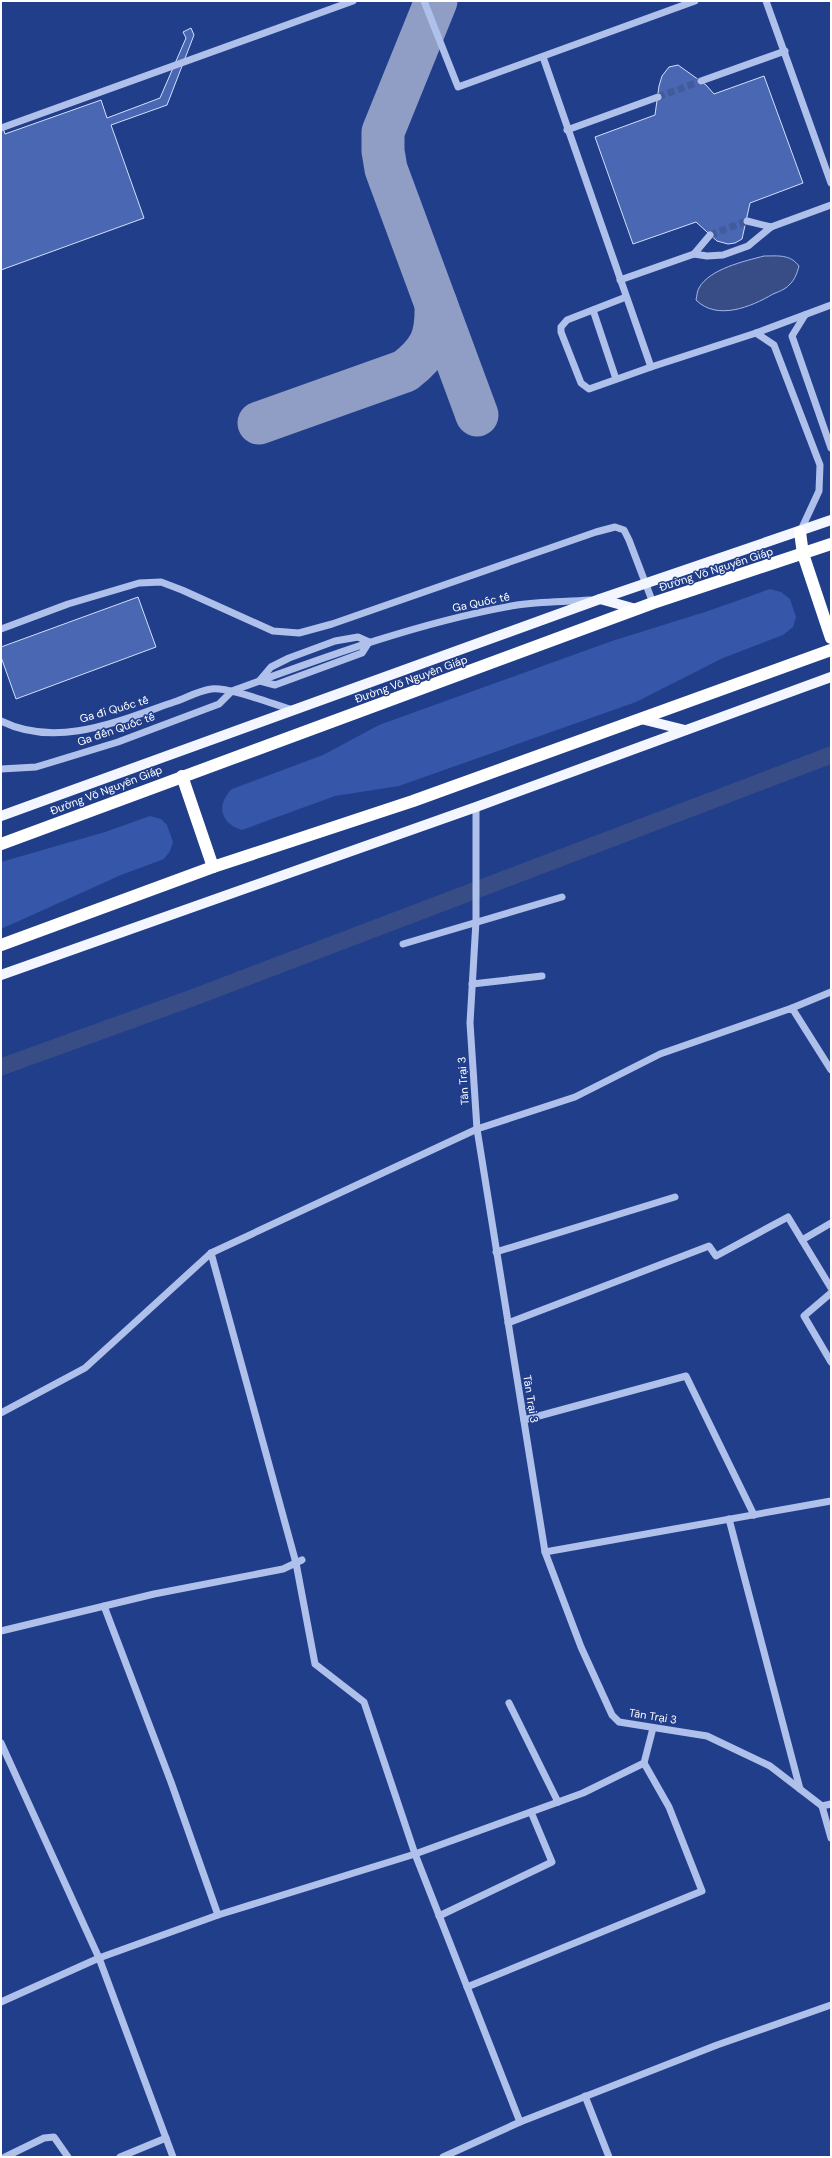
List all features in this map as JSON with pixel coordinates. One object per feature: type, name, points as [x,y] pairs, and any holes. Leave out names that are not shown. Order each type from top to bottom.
[{"type":"highway","points":[[800,532],[803,554],[831,638]]},
{"type":"highway","name":"Đường Võ Nguyên Giáp","points":[[1,844],[636,609],[831,544]]},
{"type":"highway","points":[[1,945],[213,867],[413,801],[831,650]]},
{"type":"highway","points":[[182,776],[213,867]]},
{"type":"main road","name":"Đường Võ Nguyên Giáp","points":[[1,816],[600,600],[831,520]]},
{"type":"main road","points":[[600,600],[636,609]]},
{"type":"main road","points":[[1,975],[476,807],[831,677]]},
{"type":"main road","points":[[641,719],[685,730]]},
{"type":"street","points":[[1,128],[353,1]]},
{"type":"street","points":[[424,1],[458,88],[695,1]]},
{"type":"street","points":[[766,1],[831,183]]},
{"type":"street","points":[[701,81],[784,52]]},
{"type":"street","points":[[543,57],[650,367]]},
{"type":"street","points":[[567,130],[658,97]]},
{"type":"street","points":[[620,280],[694,254],[707,256],[724,255],[748,246],[771,227],[831,205]]},
{"type":"street","points":[[747,221],[771,227]]},
{"type":"street","points":[[694,254],[710,235]]},
{"type":"street","points":[[626,297],[567,320],[561,327],[561,332],[581,383],[589,389],[650,367],[756,333],[831,305]]},
{"type":"street","points":[[593,310],[616,379]]},
{"type":"street","points":[[805,315],[792,336],[831,448]]},
{"type":"street","points":[[756,333],[774,345],[820,465],[819,491],[800,532]]},
{"type":"street","points":[[1,630],[118,588],[139,582],[161,582],[273,631],[299,633],[332,624],[584,536],[615,528],[624,530],[630,540],[653,603]]},
{"type":"street","name":"Ga Quốc tế","points":[[232,691],[260,681],[271,667],[289,658],[335,641],[358,637],[369,642],[446,620],[518,605],[600,600]]},
{"type":"street","name":"Ga Quốc tế","points":[[260,681],[275,685],[362,654],[369,642]]},
{"type":"street","name":"Ga đi Quốc tế","points":[[1,721],[38,732],[59,734],[95,728],[212,688],[232,691]]},
{"type":"street","points":[[232,691],[294,710]]},
{"type":"street","name":"Ga đến Quốc tế","points":[[1,769],[36,767],[118,742],[220,704],[232,691]]},
{"type":"street","name":"Tân Trại 3","points":[[476,807],[476,921],[470,1023],[477,1129],[545,1552],[581,1647],[612,1715],[620,1722],[707,1736],[770,1766],[822,1806]]},
{"type":"street","points":[[403,944],[476,921],[562,897]]},
{"type":"street","points":[[472,984],[542,976]]},
{"type":"street","points":[[1,1413],[85,1368],[211,1253],[477,1129],[575,1097],[660,1054],[792,1008],[831,992]]},
{"type":"street","points":[[792,1008],[831,1070]]},
{"type":"street","points":[[496,1252],[675,1197]]},
{"type":"street","points":[[508,1323],[709,1246],[716,1256],[788,1217],[831,1288]]},
{"type":"street","points":[[802,1240],[831,1223]]},
{"type":"street","points":[[211,1253],[299,1562],[315,1664],[364,1702],[415,1854],[520,2122]]},
{"type":"street","points":[[831,1293],[804,1316],[831,1362]]},
{"type":"street","points":[[524,1420],[686,1376],[754,1515]]},
{"type":"street","points":[[545,1552],[831,1502]]},
{"type":"street","points":[[729,1519],[800,1789]]},
{"type":"street","points":[[1,1631],[154,1594],[283,1569],[299,1562]]},
{"type":"street","points":[[104,1606],[171,1782],[218,1915]]},
{"type":"street","points":[[510,1703],[558,1802]]},
{"type":"street","points":[[467,1987],[702,1891],[669,1807],[644,1763],[653,1728]]},
{"type":"street","points":[[1,1744],[99,1958],[173,2157]]},
{"type":"street","points":[[1,2002],[99,1958],[218,1915],[415,1854],[558,1802],[583,1792],[644,1763]]},
{"type":"street","points":[[831,1804],[822,1806],[831,1838]]},
{"type":"street","points":[[440,1916],[552,1862],[531,1812]]},
{"type":"street","points":[[443,2157],[520,2122],[585,2096],[717,2045],[831,2006]]},
{"type":"street","points":[[585,2096],[609,2157]]},
{"type":"street","points":[[5,2157],[44,2138],[54,2137],[68,2157]]},
{"type":"street","points":[[120,2157],[166,2138]]},
{"type":"shaded area","points":[[764,256],[779,256],[792,259],[799,266],[797,274],[786,288],[755,303],[734,310],[714,310],[704,306],[696,300],[699,288],[704,281],[711,276],[728,267]]},
{"type":"shaded area","points":[[770,589],[781,592],[790,599],[796,617],[793,627],[783,635],[723,658],[636,702],[399,786],[335,796],[242,830],[229,823],[225,818],[222,807],[227,795],[232,789],[323,755],[379,725],[612,641],[708,611]]},
{"type":"shaded area","points":[[150,816],[161,819],[167,825],[173,842],[170,851],[164,859],[121,875],[1,929],[1,862],[105,832]]},
{"type":"building","points":[[191,28],[194,35],[167,105],[111,125],[144,218],[1,270],[1,122],[5,134],[101,100],[107,118],[160,98],[186,38],[183,32]]},
{"type":"building","points":[[678,65],[706,85],[714,94],[764,76],[803,183],[750,203],[742,239],[735,243],[728,244],[717,241],[696,222],[633,244],[595,137],[655,115],[662,76],[669,67]]},
{"type":"building","points":[[138,597],[156,647],[16,699],[1,657],[1,647]]},
{"type":"waterway","points":[[1,1067],[192,998],[831,755]]},
{"type":"taxiway","points":[[436,1],[383,132],[383,151],[386,169],[477,415]]},
{"type":"taxiway","points":[[259,423],[405,371],[421,357],[431,342],[435,326],[436,304]]},
{"type":"tunnel","points":[[658,97],[701,81]]},
{"type":"tunnel","points":[[710,235],[747,221]]}]
